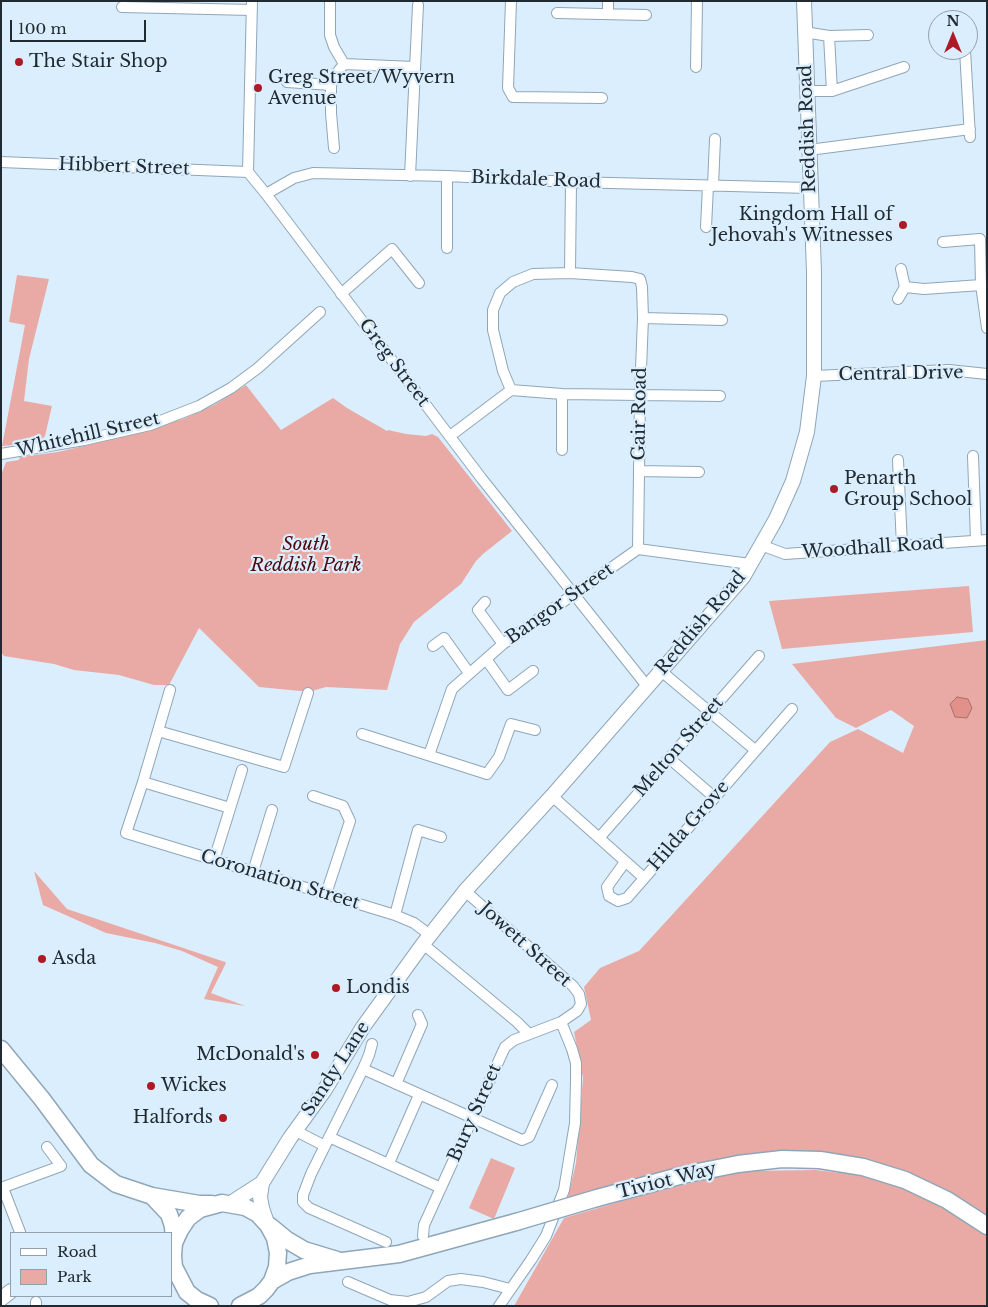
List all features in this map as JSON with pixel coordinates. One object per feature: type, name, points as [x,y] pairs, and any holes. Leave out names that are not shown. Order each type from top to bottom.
[{"type":"main road","name":"Reddish Road","points":[[426,940],[465,892],[552,796],[742,577],[776,519],[793,481],[807,432],[814,376],[814,272],[804,1]]},
{"type":"main road","name":"Sandy Lane","points":[[231,1203],[262,1183],[324,1091],[363,1026],[426,940]]},
{"type":"main road","points":[[1,1049],[91,1164],[120,1187],[152,1196],[199,1204],[231,1203]]},
{"type":"main road","name":"Tiviot Way","points":[[272,1281],[288,1272],[303,1267],[399,1254],[683,1175],[738,1164],[782,1159],[820,1160],[862,1167],[904,1180],[947,1200],[987,1226]]},
{"type":"main road","points":[[240,1306],[257,1301],[272,1281],[277,1267],[278,1253],[275,1238],[267,1224],[260,1197],[262,1183]]},
{"type":"main road","points":[[152,1196],[169,1214],[173,1226],[174,1268],[187,1292]]},
{"type":"main road","name":"Tiviot Way","points":[[231,1203],[245,1207],[258,1214],[287,1240],[304,1250],[340,1261]]},
{"type":"main road","points":[[173,1252],[180,1230],[188,1218],[200,1209],[214,1204]]},
{"type":"main road","points":[[172,1283],[197,1300],[210,1306]]},
{"type":"street","points":[[330,1],[330,35],[334,47],[344,64]]},
{"type":"street","points":[[511,1],[508,88],[513,97],[602,98]]},
{"type":"street","points":[[608,1],[608,13]]},
{"type":"street","points":[[696,67],[697,1]]},
{"type":"street","points":[[410,176],[418,5]]},
{"type":"street","points":[[122,7],[252,6],[248,172]]},
{"type":"street","points":[[557,13],[646,15]]},
{"type":"street","points":[[804,32],[829,36],[868,35]]},
{"type":"street","points":[[829,36],[832,91]]},
{"type":"street","points":[[809,150],[970,133],[969,60]]},
{"type":"street","points":[[344,64],[414,67]]},
{"type":"street","points":[[334,148],[331,85],[336,74],[344,64]]},
{"type":"street","points":[[806,91],[832,91],[904,67]]},
{"type":"street","points":[[287,82],[331,85]]},
{"type":"street","points":[[706,227],[715,139]]},
{"type":"street","name":"Hibbert Street","points":[[1,162],[248,172]]},
{"type":"street","name":"Greg Street","points":[[248,172],[450,436],[574,595],[648,686]]},
{"type":"street","name":"Birkdale Road","points":[[266,194],[294,178],[313,173],[810,188]]},
{"type":"street","points":[[447,176],[448,248]]},
{"type":"street","points":[[511,390],[502,370],[493,330],[493,310],[500,293],[513,282],[533,274],[570,273],[571,182]]},
{"type":"street","points":[[943,242],[980,239],[980,285],[987,328]]},
{"type":"street","points":[[341,294],[392,249],[419,283]]},
{"type":"street","points":[[898,299],[905,286],[901,269]]},
{"type":"street","name":"Gair Road","points":[[570,273],[632,277],[640,279],[642,287],[638,549]]},
{"type":"street","points":[[905,286],[924,289],[980,285]]},
{"type":"street","name":"Whitehill Street","points":[[1,454],[84,440],[150,425],[199,406],[231,388],[258,368],[320,312]]},
{"type":"street","points":[[643,318],[722,320]]},
{"type":"street","name":"Central Drive","points":[[814,376],[949,370],[987,374]]},
{"type":"street","points":[[450,436],[511,390],[562,394],[720,396]]},
{"type":"street","points":[[562,394],[562,450]]},
{"type":"street","points":[[973,456],[981,540]]},
{"type":"street","points":[[898,460],[902,546]]},
{"type":"street","points":[[639,470],[699,472]]},
{"type":"street","name":"Woodhall Road","points":[[761,544],[785,554],[981,540]]},
{"type":"street","points":[[638,549],[750,564]]},
{"type":"street","name":"Bangor Street","points":[[429,756],[452,690],[469,673],[503,644],[638,549]]},
{"type":"street","points":[[485,602],[478,610],[503,644]]},
{"type":"street","points":[[433,646],[444,638],[469,673]]},
{"type":"street","name":"Melton Street","points":[[599,838],[759,656]]},
{"type":"street","points":[[486,659],[508,690],[533,671]]},
{"type":"street","points":[[661,671],[755,750]]},
{"type":"street","points":[[170,690],[143,782],[230,808]]},
{"type":"street","points":[[158,731],[284,767],[308,693]]},
{"type":"street","name":"Hilda Grove","points":[[626,862],[607,887],[609,896],[618,901],[627,898],[792,709]]},
{"type":"street","points":[[362,734],[487,774],[499,757],[510,724],[536,730]]},
{"type":"street","points":[[669,758],[714,797]]},
{"type":"street","points":[[214,860],[242,770]]},
{"type":"street","name":"Coronation Street","points":[[143,782],[126,833],[395,915],[414,923],[426,940],[528,1034]]},
{"type":"street","points":[[313,796],[343,806],[350,821],[326,894]]},
{"type":"street","points":[[552,796],[644,878]]},
{"type":"street","points":[[253,872],[272,810]]},
{"type":"street","points":[[395,915],[418,830],[441,837]]},
{"type":"street","name":"Jowett Street","points":[[465,892],[579,994],[580,1004],[577,1011],[561,1022]]},
{"type":"street","points":[[396,1084],[422,1024],[418,1015]]},
{"type":"street","points":[[499,1306],[546,1236],[564,1190],[575,1123],[576,1063],[561,1022]]},
{"type":"street","name":"Bury Street","points":[[423,1236],[424,1225],[505,1046],[528,1034],[561,1022]]},
{"type":"street","name":"Sandy Lane","points":[[372,1044],[369,1055],[303,1195],[303,1202],[309,1208],[386,1242]]},
{"type":"street","points":[[363,1068],[522,1140],[529,1137],[552,1085]]},
{"type":"street","points":[[389,1163],[419,1095]]},
{"type":"street","name":"Sandy Lane","points":[[296,1131],[327,1141]]},
{"type":"street","points":[[327,1141],[389,1163],[441,1188]]},
{"type":"street","points":[[20,1232],[2,1188],[64,1169],[47,1147]]},
{"type":"street","points":[[348,1282],[390,1300],[408,1302],[426,1298],[448,1281],[461,1279],[510,1289]]},
{"type":"green space","points":[[17,275],[49,279],[29,359],[24,401],[52,406],[45,436],[41,440],[34,443],[2,446],[25,325],[9,322]]},
{"type":"green space","name":"South Reddish Park","points":[[246,385],[281,430],[333,398],[387,431],[426,436],[432,434],[438,437],[512,531],[476,561],[461,584],[414,622],[400,644],[387,690],[326,687],[312,691],[300,691],[259,687],[199,628],[169,685],[154,685],[119,675],[74,670],[54,664],[4,656],[1,652],[1,475],[6,462],[19,460],[20,457],[58,452],[92,444],[183,419],[214,405]]},
{"type":"green space","points":[[969,586],[973,632],[782,649],[769,601]]},
{"type":"green space","points":[[987,640],[987,1219],[836,1156],[567,1201],[576,1163],[583,1078],[574,1032],[591,1020],[584,987],[600,968],[639,951],[830,742],[858,729],[903,753],[914,726],[891,710],[856,728],[836,718],[792,664]]},
{"type":"green space","points":[[34,871],[67,909],[225,962],[211,993],[245,1006],[204,999],[218,967],[182,951],[155,943],[106,933],[43,905]]},
{"type":"green space","points":[[491,1158],[515,1168],[494,1219],[469,1208]]},
{"type":"green space","points":[[816,1170],[867,1176],[906,1187],[973,1224],[987,1235],[987,1306],[514,1306],[564,1218],[656,1191],[744,1171]]},
{"type":"shaded area","points":[[957,697],[968,699],[972,708],[967,718],[955,717],[950,704]]},
{"type":"place","name":"The Stair Shop","points":[[19,62]]},
{"type":"place","name":"Greg Street/Wyvern Avenue","points":[[258,88]]},
{"type":"place","name":"Kingdom Hall of Jehovah's Witnesses","points":[[903,225]]},
{"type":"place","name":"Penarth Group School","points":[[834,489]]},
{"type":"place","name":"Asda","points":[[42,959]]},
{"type":"place","name":"Londis","points":[[336,988]]},
{"type":"place","name":"McDonald's","points":[[315,1055]]},
{"type":"place","name":"Wickes","points":[[151,1086]]},
{"type":"place","name":"Halfords","points":[[223,1118]]}]
